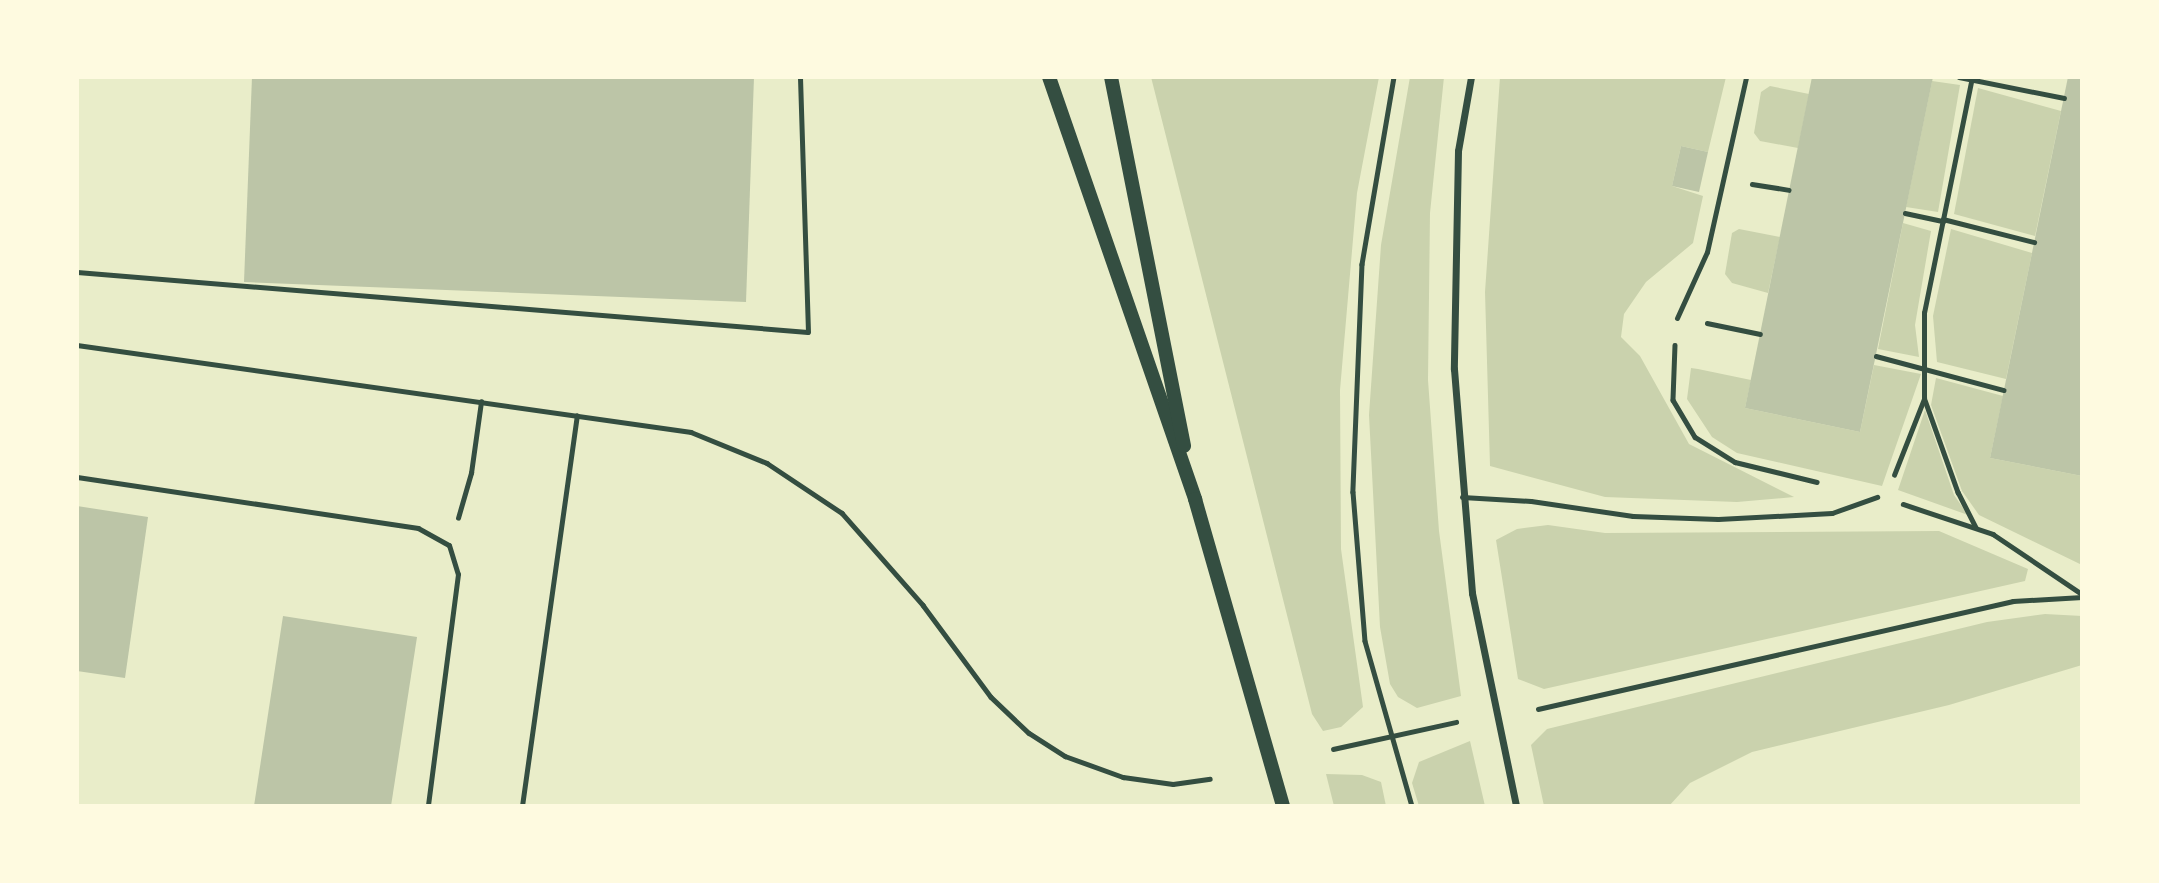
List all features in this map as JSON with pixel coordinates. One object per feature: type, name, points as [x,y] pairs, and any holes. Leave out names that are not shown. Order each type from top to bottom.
[{"type":"main road","points":[[1049,77],[1195,499],[1283,806]]},
{"type":"main road","points":[[1111,77],[1195,499]]},
{"type":"street","points":[[1471,77],[1458,151],[1454,369],[1462,498],[1472,593],[1516,806]]},
{"type":"lane","points":[[77,272],[808,332],[800,77]]},
{"type":"lane","points":[[1677,318],[1707,253],[1746,77]]},
{"type":"lane","points":[[77,477],[418,528],[449,545],[458,574],[428,806]]},
{"type":"lane","points":[[1462,498],[1531,501],[1633,516],[1718,519],[1832,513],[1877,496]]},
{"type":"path","points":[[1394,77],[1362,264],[1353,492],[1365,641],[1395,736],[1412,806]]},
{"type":"path","points":[[1959,77],[2064,98]]},
{"type":"path","points":[[1889,488],[1924,399],[1927,366],[1924,313],[1971,78]]},
{"type":"path","points":[[1724,179],[1789,190]]},
{"type":"path","points":[[1905,213],[2034,242]]},
{"type":"path","points":[[1677,318],[1760,334]]},
{"type":"path","points":[[77,345],[691,432],[767,463],[842,513],[923,605],[991,697],[1029,733],[1065,756],[1124,778],[1173,784],[1210,779]]},
{"type":"path","points":[[1876,356],[1927,366],[2004,390]]},
{"type":"path","points":[[1924,399],[1958,492],[1976,527]]},
{"type":"path","points":[[449,545],[471,473],[481,402]]},
{"type":"path","points":[[522,806],[577,416]]},
{"type":"path","points":[[1538,709],[2013,601],[2082,597]]},
{"type":"path","points":[[1333,749],[1456,722]]},
{"type":"green space","points":[[1151,77],[1379,77],[1357,193],[1340,390],[1341,549],[1363,707],[1341,727],[1323,731],[1312,714]]},
{"type":"green space","points":[[1410,77],[1444,77],[1430,213],[1428,380],[1439,531],[1461,696],[1417,708],[1398,697],[1390,684],[1380,627],[1369,415],[1381,245]]},
{"type":"green space","points":[[1500,77],[1726,77],[1708,152],[1681,146],[1672,186],[1703,196],[1693,243],[1646,282],[1624,314],[1621,337],[1640,356],[1689,444],[1794,497],[1737,502],[1605,497],[1490,466],[1485,292]]},
{"type":"green space","points":[[1932,81],[1960,85],[1938,212],[1906,207]]},
{"type":"green space","points":[[1770,86],[1809,94],[1798,148],[1760,141],[1754,133],[1761,92]]},
{"type":"green space","points":[[1978,88],[2061,111],[2035,236],[1954,214]]},
{"type":"green space","points":[[1903,223],[1931,231],[1915,325],[1919,357],[1878,349]]},
{"type":"green space","points":[[1739,229],[1780,237],[1768,293],[1732,283],[1725,274],[1732,233]]},
{"type":"green space","points":[[1951,229],[2032,253],[2006,379],[1937,362],[1933,316]]},
{"type":"green space","points":[[1874,365],[1921,374],[1882,486],[1737,453],[1712,437],[1687,399],[1691,368],[1698,369],[1751,380],[1745,408],[1860,432]]},
{"type":"green space","points":[[1936,378],[2003,396],[1990,458],[2082,476],[2082,565],[1979,515],[1962,491],[1931,405]]},
{"type":"green space","points":[[1925,410],[1954,495],[1968,515],[1898,490]]},
{"type":"green space","points":[[1548,525],[1605,533],[1939,531],[2028,569],[2025,581],[1544,689],[1518,679],[1496,540],[1517,529]]},
{"type":"green space","points":[[2045,614],[2082,616],[2082,665],[1949,705],[1752,752],[1690,783],[1669,806],[1544,806],[1531,745],[1547,729],[1987,622]]},
{"type":"green space","points":[[1470,741],[1485,806],[1419,806],[1412,783],[1419,762]]},
{"type":"green space","points":[[1326,774],[1362,775],[1381,782],[1386,806],[1334,806]]},
{"type":"building","points":[[252,77],[754,77],[746,302],[244,282]]},
{"type":"building","points":[[1812,77],[1933,77],[1860,432],[1745,408]]},
{"type":"building","points":[[2068,77],[2082,77],[2082,476],[1990,458]]},
{"type":"building","points":[[1681,146],[1708,152],[1699,192],[1672,186]]},
{"type":"building","points":[[77,506],[148,517],[125,678],[77,671]]},
{"type":"building","points":[[283,616],[417,637],[391,806],[254,806]]}]
